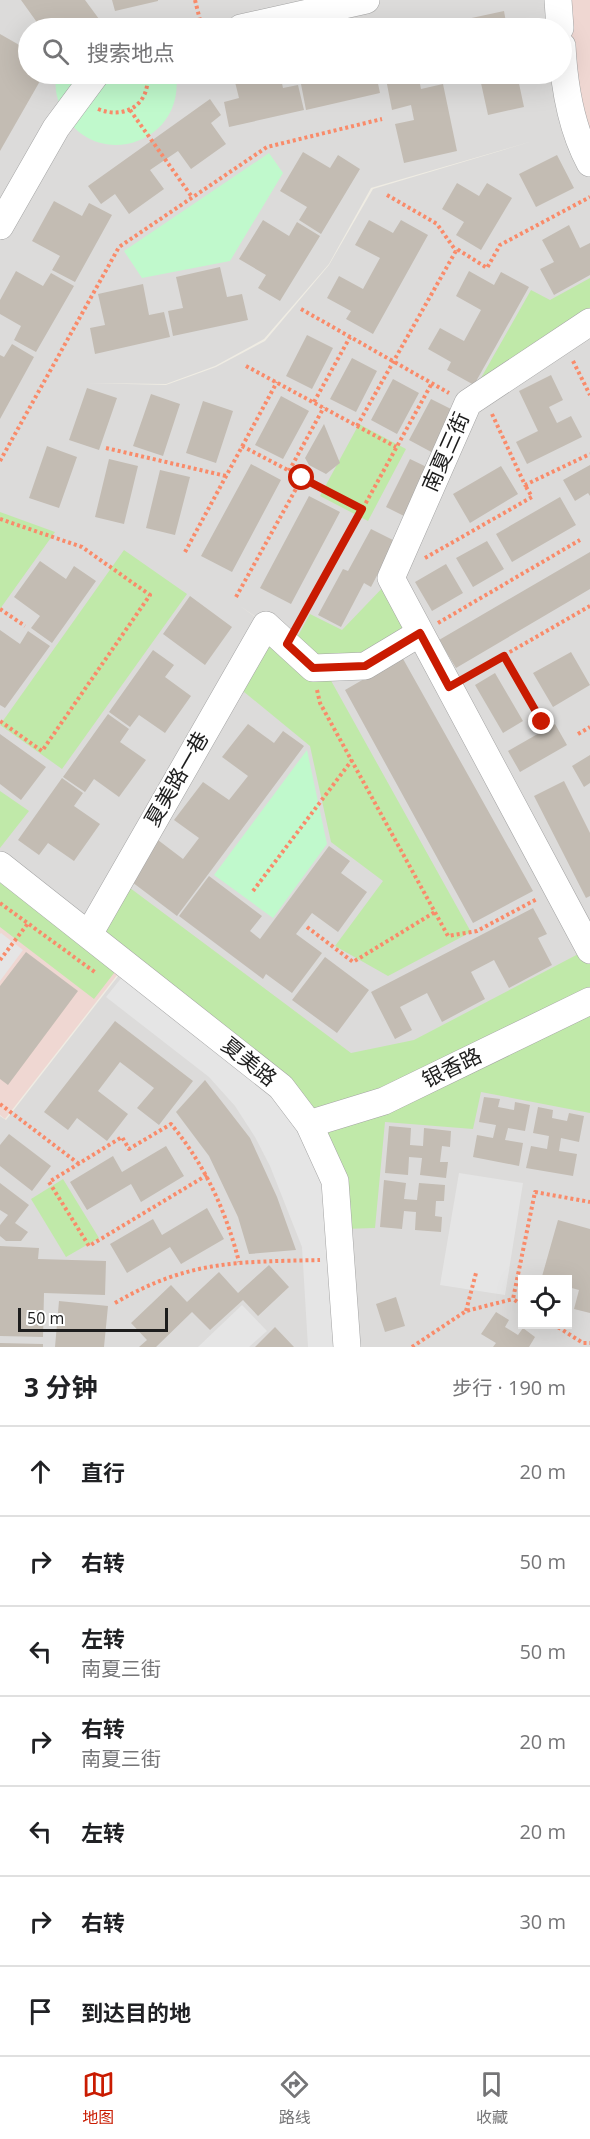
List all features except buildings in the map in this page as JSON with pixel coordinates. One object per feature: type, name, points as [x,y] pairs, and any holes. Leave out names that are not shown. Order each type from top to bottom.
[{"type":"street","points":[[286,18],[366,0]]},
{"type":"street","points":[[558,0],[559,18]]},
{"type":"street","points":[[0,226],[56,128],[89,84]]},
{"type":"street","points":[[565,84],[582,148],[590,163]]},
{"type":"street","name":"南夏三街","points":[[590,321],[475,398],[391,578],[590,950]]},
{"type":"street","name":"夏美路一巷","points":[[89,934],[266,625],[287,644]]},
{"type":"street","points":[[287,644],[313,668],[365,666],[420,633]]},
{"type":"street","name":"夏美路","points":[[0,865],[281,1087],[309,1124],[335,1181],[347,1347]]},
{"type":"street","name":"银香路","points":[[309,1124],[384,1101],[590,1001]]},
{"type":"path","points":[[195,0],[200,18]]},
{"type":"path","points":[[90,102],[108,113],[130,111],[145,95],[146,84]]},
{"type":"path","points":[[130,111],[192,197]]},
{"type":"path","points":[[0,461],[119,247],[267,147],[382,119]]},
{"type":"path","points":[[387,195],[437,224],[456,251],[487,268],[500,245],[590,197]]},
{"type":"path","points":[[357,426],[456,251]]},
{"type":"path","points":[[301,309],[432,383],[475,398],[532,497],[421,560]]},
{"type":"path","points":[[314,403],[350,338]]},
{"type":"path","points":[[563,340],[590,395]]},
{"type":"path","points":[[246,366],[396,447]]},
{"type":"path","points":[[185,552],[277,382]]},
{"type":"path","points":[[287,644],[432,383]]},
{"type":"path","points":[[289,471],[324,407]]},
{"type":"path","points":[[242,446],[362,509]]},
{"type":"path","points":[[106,448],[226,476]]},
{"type":"path","points":[[525,485],[590,454]]},
{"type":"path","points":[[236,597],[302,478]]},
{"type":"path","points":[[0,519],[82,548],[150,595],[42,751],[0,721]]},
{"type":"path","points":[[420,633],[580,540]]},
{"type":"path","points":[[449,687],[590,606]]},
{"type":"path","points":[[0,609],[24,626]]},
{"type":"path","points":[[504,656],[542,722]]},
{"type":"path","points":[[315,680],[320,703],[448,936],[477,931],[557,888]]},
{"type":"path","points":[[578,734],[590,727]]},
{"type":"path","points":[[253,891],[352,760]]},
{"type":"path","points":[[0,960],[45,900]]},
{"type":"path","points":[[0,903],[102,977]]},
{"type":"path","points":[[307,927],[352,962],[435,912]]},
{"type":"path","points":[[0,1104],[79,1164]]},
{"type":"path","points":[[207,1175],[89,1246],[50,1182],[122,1137],[129,1149],[171,1124],[207,1175],[230,1229],[239,1262]]},
{"type":"path","points":[[513,1299],[535,1192],[590,1202]]},
{"type":"path","points":[[115,1303],[148,1284],[171,1275],[239,1262],[342,1260]]},
{"type":"path","points":[[466,1311],[476,1273]]},
{"type":"path","points":[[412,1347],[466,1311],[513,1299],[518,1302]]},
{"type":"path","points":[[561,1329],[583,1343],[590,1343]]},
{"type":"path","points":[[418,1343],[423,1347]]},
{"type":"shaded area","points":[[0,0],[557,0],[558,18],[18,18],[18,84],[565,84],[590,165],[590,947],[421,632],[365,665],[266,624],[240,606],[265,624],[89,933],[0,864]],"holes":[[[533,141],[373,189],[329,265],[265,341],[216,367],[166,385],[88,383],[166,384],[215,366],[264,339],[329,264],[371,188]]]},
{"type":"shaded area","points":[[564,0],[590,0],[590,154],[572,47],[572,18],[567,18]]},
{"type":"shaded area","points":[[266,626],[313,669],[420,635],[590,953],[384,1100],[90,934]]},
{"type":"shaded area","points":[[0,867],[125,965],[5,1119],[0,1115]]},
{"type":"shaded area","points":[[0,934],[23,950],[0,981]]},
{"type":"shaded area","points":[[126,966],[280,1088],[346,1347],[0,1347],[0,1116],[6,1120]]},
{"type":"shaded area","points":[[127,971],[279,1090],[331,1181],[343,1347],[308,1347],[302,1247],[270,1166],[235,1106],[209,1077],[106,997]]},
{"type":"shaded area","points":[[590,1004],[590,1347],[348,1347],[336,1181],[385,1102]]},
{"type":"shaded area","points":[[459,1173],[523,1183],[505,1295],[440,1285]]},
{"type":"shaded area","points":[[242,1305],[267,1331],[249,1347],[198,1347]]},
{"type":"green space","points":[[56,84],[176,84],[175,99],[166,119],[151,134],[132,143],[111,145],[91,140],[73,126],[57,98]]},
{"type":"green space","points":[[269,153],[283,173],[230,261],[142,278],[124,251]]},
{"type":"green space","points":[[590,278],[590,318],[469,399],[531,290],[550,300]]},
{"type":"green space","points":[[359,424],[406,449],[368,521],[320,496]]},
{"type":"green space","points":[[0,512],[55,532],[0,609]]},
{"type":"green space","points":[[124,550],[187,594],[62,769],[0,725]]},
{"type":"green space","points":[[388,582],[412,630],[363,660],[317,663],[294,643],[310,614],[342,630]]},
{"type":"green space","points":[[267,633],[329,677],[471,932],[388,976],[335,946],[383,881],[331,842],[310,746],[238,687]]},
{"type":"green space","points":[[307,750],[327,844],[273,918],[214,875]]},
{"type":"green space","points":[[0,791],[29,811],[0,848]]},
{"type":"green space","points":[[0,873],[121,964],[94,999],[0,927]]},
{"type":"green space","points":[[126,885],[351,1053],[414,1040],[584,951],[590,961],[590,996],[386,1096],[310,1119],[96,935]]},
{"type":"green space","points":[[590,1007],[590,1113],[481,1092],[473,1129],[385,1122],[375,1228],[343,1229],[316,1128]]},
{"type":"green space","points":[[63,1179],[99,1238],[66,1257],[31,1199]]},
{"type":"route","points":[[302,478],[362,509],[287,644],[313,668],[365,666],[420,633],[449,687],[504,656],[542,722]]}]
